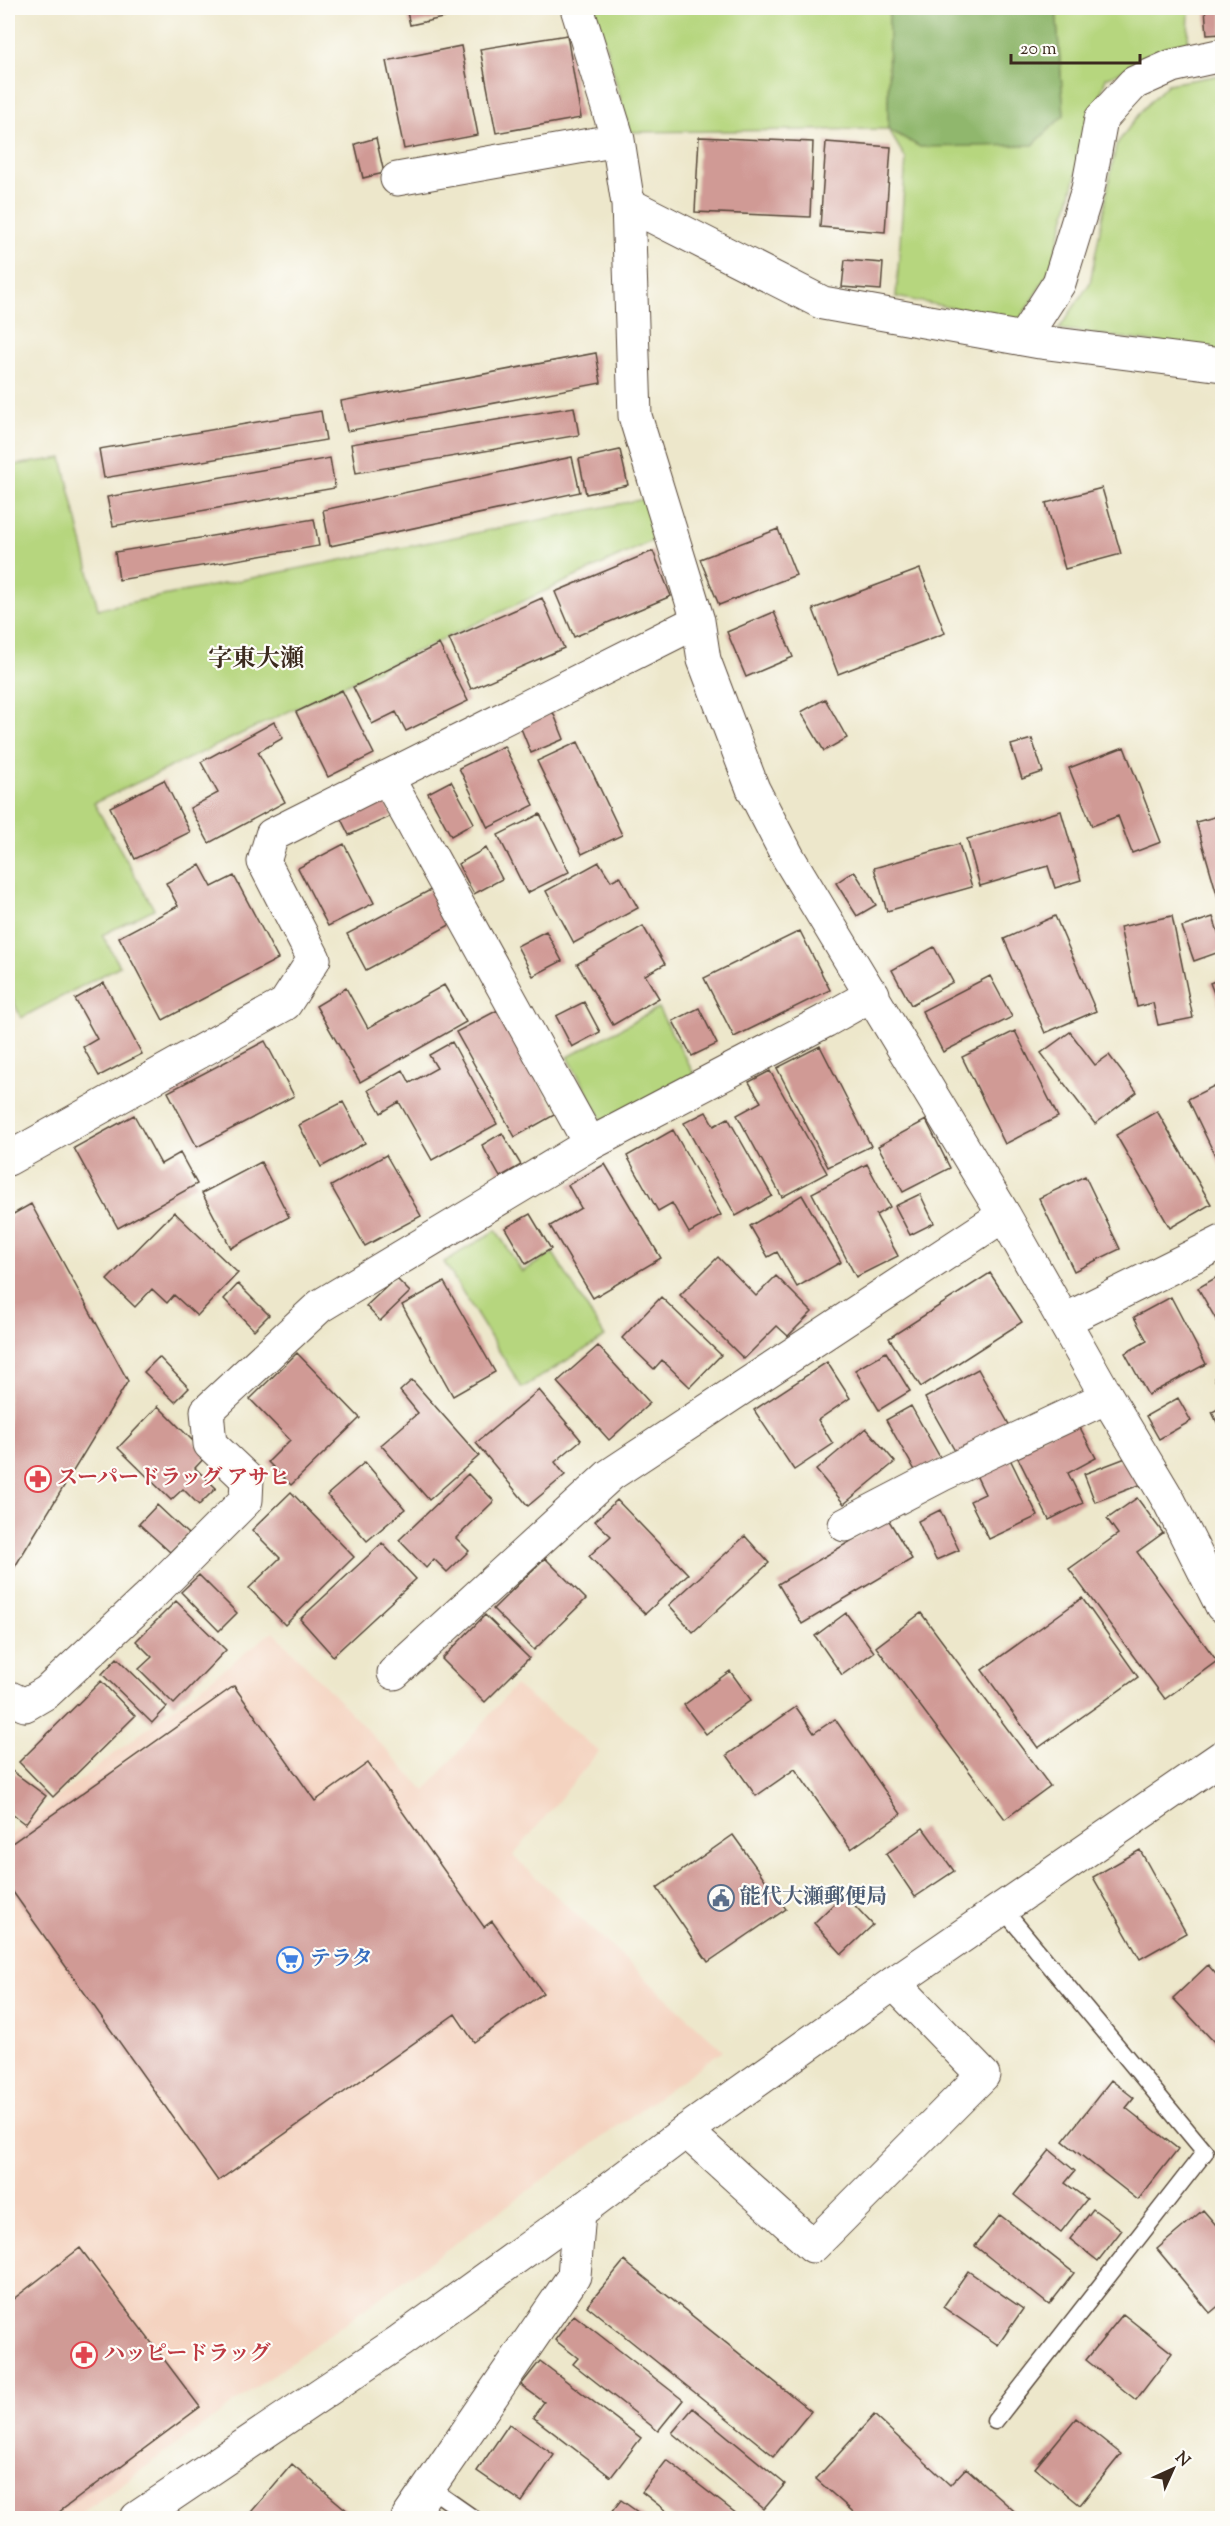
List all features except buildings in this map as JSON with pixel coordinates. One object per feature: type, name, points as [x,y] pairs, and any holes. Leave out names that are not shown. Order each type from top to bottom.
[{"type":"street","points":[[577,8],[618,140],[628,204],[635,416],[698,621],[704,660],[753,789],[788,857],[873,994],[1004,1215],[1169,1501],[1222,1606]]},
{"type":"street","points":[[1023,339],[1059,283],[1088,189],[1101,119],[1134,83],[1172,66],[1222,55]]},
{"type":"street","points":[[397,179],[618,140]]},
{"type":"street","points":[[628,204],[823,303],[1023,339],[1222,365]]},
{"type":"street","points":[[8,1159],[285,1004],[314,959],[264,862],[272,835],[698,621]]},
{"type":"street","points":[[387,777],[590,1144]]},
{"type":"street","points":[[8,1697],[25,1705],[47,1692],[152,1594],[246,1500],[247,1479],[210,1444],[207,1411],[320,1306],[590,1144],[873,994]]},
{"type":"street","points":[[394,1673],[610,1475],[1004,1215]]},
{"type":"street","points":[[1065,1320],[1222,1242]]},
{"type":"street","points":[[845,1525],[941,1475],[1107,1397]]},
{"type":"street","points":[[137,2518],[400,2341],[579,2212],[686,2131],[894,1983],[1222,1757]]},
{"type":"street","points":[[686,2131],[813,2246],[983,2075],[894,1983]]},
{"type":"street","points":[[408,2518],[574,2276],[579,2212]]},
{"type":"lane","points":[[995,2421],[1205,2152],[1003,1909]]},
{"type":"lane","points":[[430,2488],[472,2518]]},
{"type":"shaded area","points":[[273,1631],[425,1791],[515,1685],[599,1751],[513,1856],[723,2050],[75,2518],[8,2518],[8,1836]]},
{"type":"green space","points":[[595,8],[889,8],[888,128],[1033,145],[1064,115],[1056,8],[1189,8],[1188,42],[1106,78],[1078,168],[1051,269],[1019,321],[896,297],[906,159],[888,129],[630,132]]},
{"type":"green space","points":[[889,8],[1056,8],[1064,115],[1033,145],[920,147],[888,129]]},
{"type":"green space","points":[[1222,75],[1222,352],[1059,329],[1090,283],[1116,145],[1142,110],[1168,84]]},
{"type":"green space","points":[[62,458],[98,609],[649,498],[660,537],[94,803],[154,909],[102,935],[120,966],[21,1018],[8,989],[8,466]]},
{"type":"green space","points":[[658,1008],[694,1074],[604,1123],[568,1057]]},
{"type":"green space","points":[[496,1230],[522,1272],[553,1253],[605,1337],[522,1388],[444,1262]]},
{"type":"place","name":"スーパードラッグ アサヒ","points":[[38,1479]]},
{"type":"place","name":"能代大瀬郵便局","points":[[721,1898]]},
{"type":"place","name":"テラタ","points":[[290,1960]]},
{"type":"place","name":"ハッピードラッグ","points":[[84,2355]]},
{"type":"district","name":"字東大瀬","points":[[256,660]]}]
